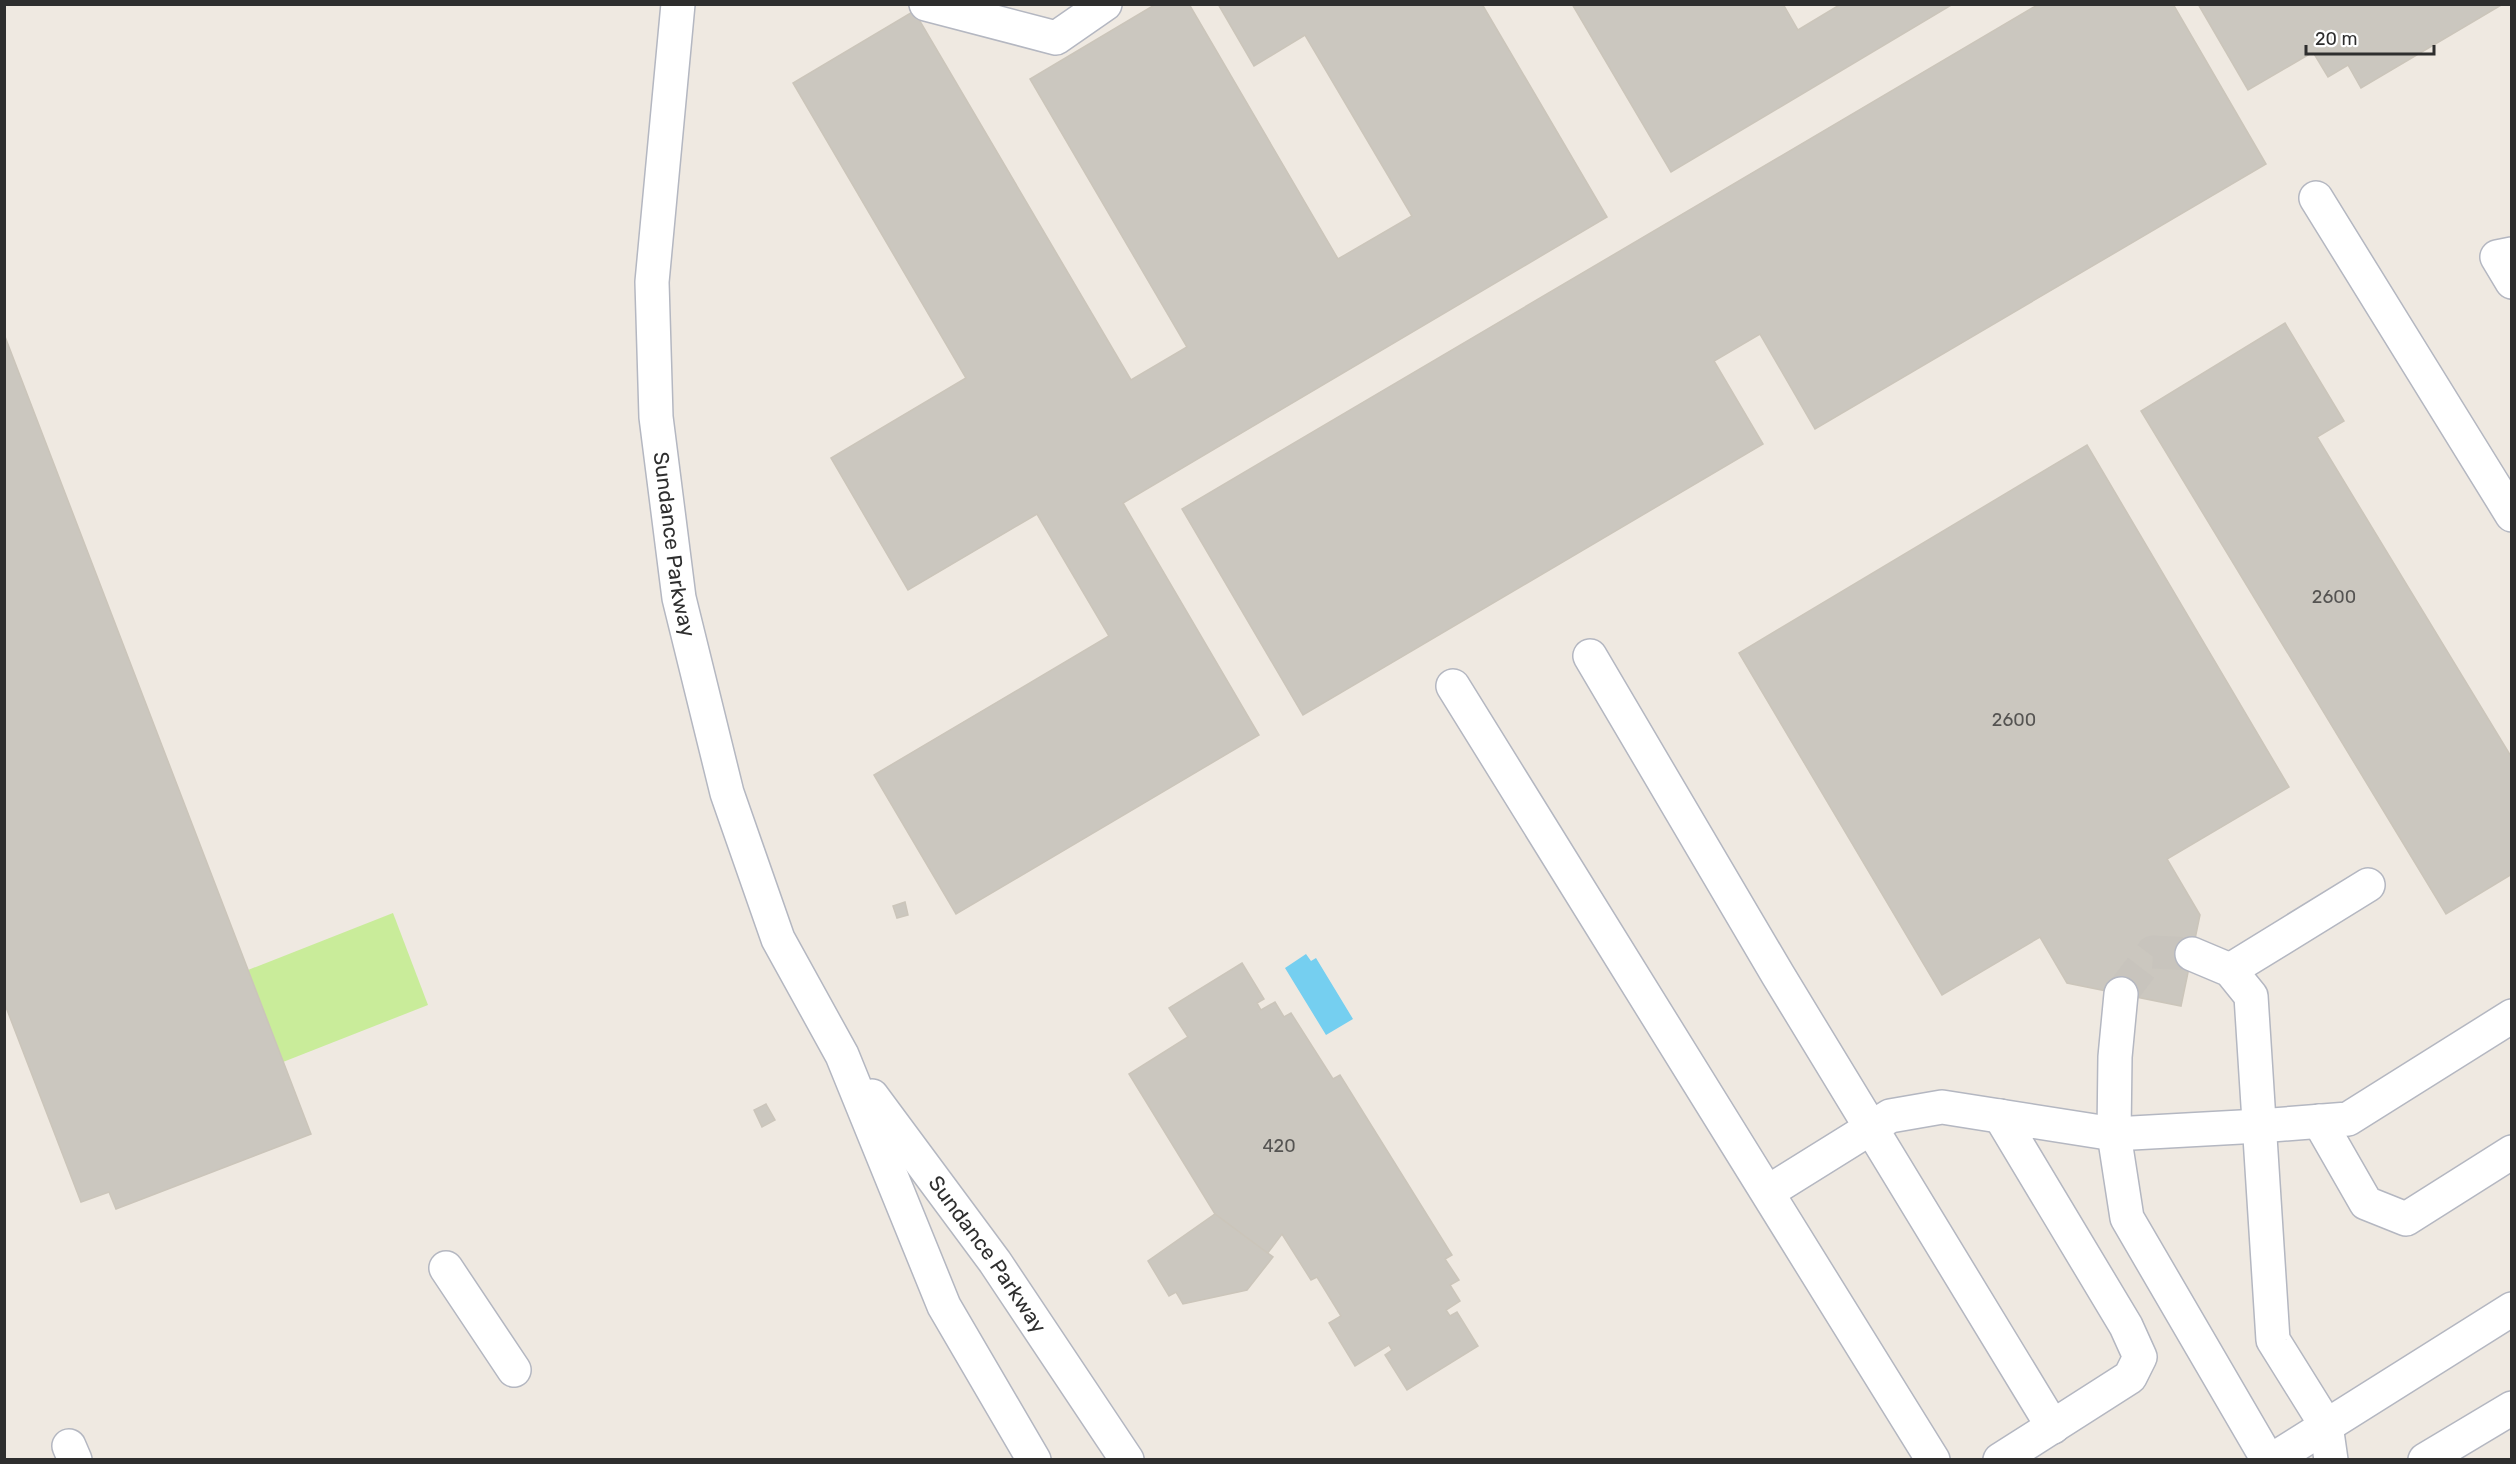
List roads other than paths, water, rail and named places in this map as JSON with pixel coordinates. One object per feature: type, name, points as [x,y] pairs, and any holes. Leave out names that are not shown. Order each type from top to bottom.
[{"type":"street","name":"Sundance Parkway","points":[[678,4],[652,282],[656,417],[679,598],[727,793],[778,939],[842,1056],[944,1306],[1034,1460]]},
{"type":"street","points":[[926,4],[1056,38],[1105,4]]},
{"type":"street","points":[[2316,198],[2511,515]]},
{"type":"street","points":[[2511,254],[2497,257],[2511,282]]},
{"type":"street","points":[[1590,656],[1870,1128],[2053,1427]]},
{"type":"street","points":[[1453,686],[1933,1460]]},
{"type":"street","points":[[2230,970],[2368,885]]},
{"type":"street","points":[[2192,954],[2230,970],[2252,996],[2273,1340],[2326,1425],[2331,1460]]},
{"type":"street","points":[[2121,994],[2115,1057],[2114,1134],[2127,1218],[2270,1460],[2511,1309]]},
{"type":"street","points":[[1768,1192],[1890,1116],[1942,1107],[2114,1134],[2348,1119],[2511,1016]]},
{"type":"street","name":"Sundance Parkway","points":[[842,1056],[995,1262],[1127,1460]]},
{"type":"street","points":[[2000,1116],[2126,1326],[2140,1357],[2130,1377],[2000,1460]]},
{"type":"street","points":[[2319,1121],[2366,1203],[2406,1219],[2511,1152]]},
{"type":"street","points":[[446,1268],[513,1370]]},
{"type":"street","points":[[2426,1460],[2511,1408]]},
{"type":"water","points":[[1306,954],[1311,961],[1316,958],[1353,1019],[1326,1035],[1285,968]]},
{"type":"tunnel","points":[[2121,994],[2153,952],[2192,954]]}]
